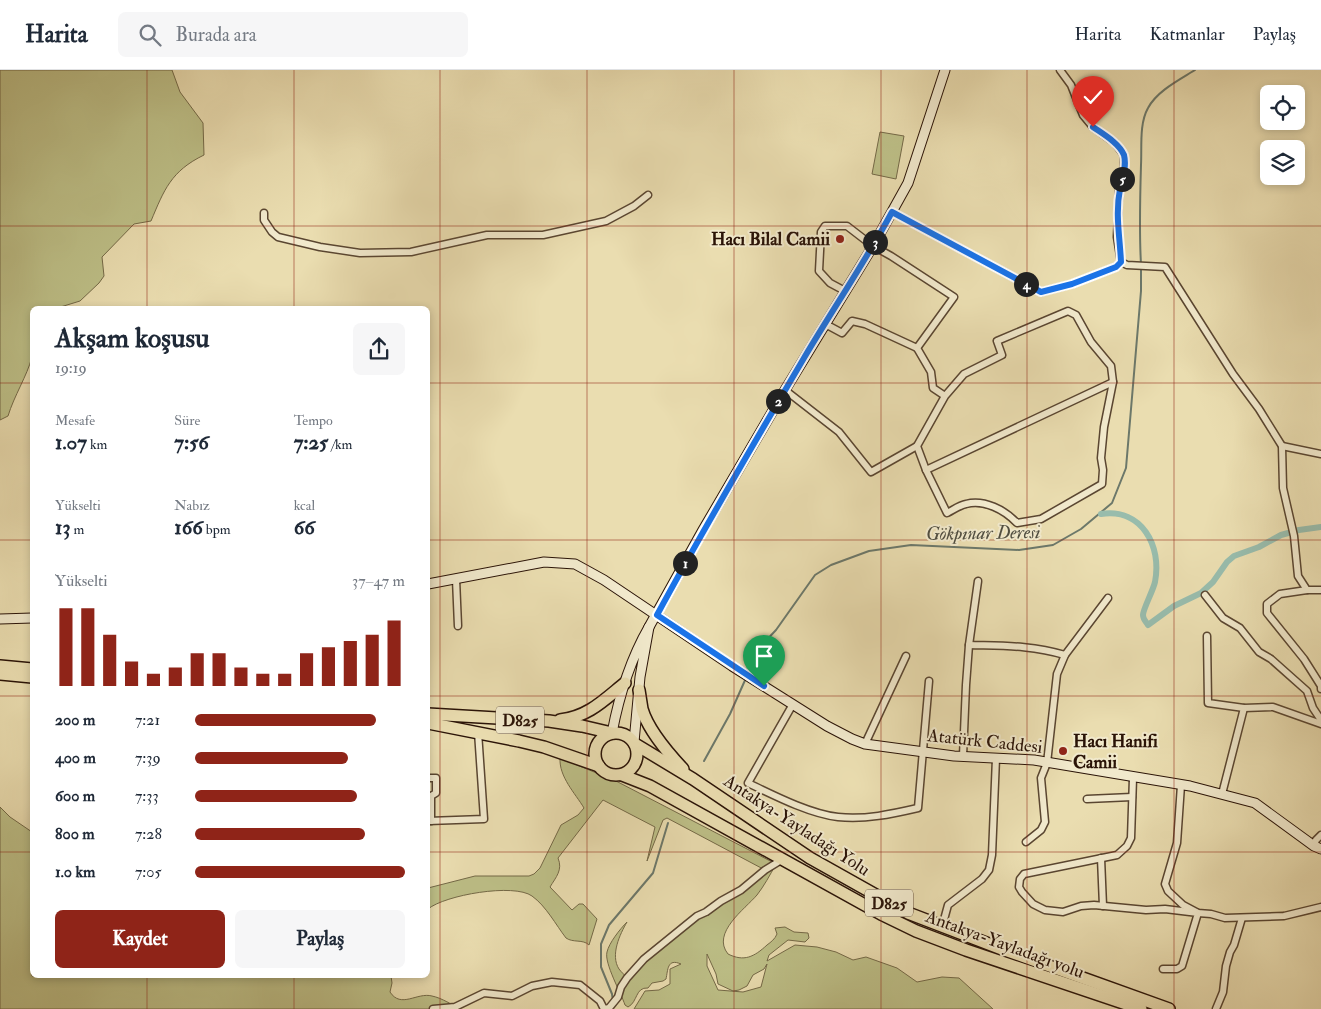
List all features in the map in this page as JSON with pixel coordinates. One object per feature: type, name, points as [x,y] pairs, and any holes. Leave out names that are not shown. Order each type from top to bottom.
[{"type":"highway","points":[[0,666],[30,669]]},
{"type":"highway","points":[[0,674],[30,677]]},
{"type":"highway","points":[[550,721],[570,719],[592,710],[625,683]]},
{"type":"highway","points":[[639,690],[642,711],[649,724],[670,755],[693,779]]},
{"type":"highway","name":"D825","points":[[430,714],[550,721],[612,733]]},
{"type":"highway","name":"D825","points":[[430,724],[478,732],[544,747],[599,766]]},
{"type":"highway","points":[[612,733],[626,735],[635,743],[637,750],[636,762],[633,768],[622,775],[609,774],[599,766],[595,756],[597,745],[604,737],[612,733]]},
{"type":"highway","name":"Antakya-Yayladağı Yolu","points":[[635,743],[693,779],[824,867],[892,905],[942,927],[1169,1009]]},
{"type":"highway","name":"Antakya-Yayladağı yolu","points":[[622,775],[650,786],[881,914],[916,931],[966,950],[1141,1009]]},
{"type":"main road","points":[[612,733],[625,683],[637,648],[703,530],[785,390],[873,246],[908,182],[946,70]]},
{"type":"main road","name":"Atatürk Caddesi","points":[[430,584],[544,562],[575,564],[604,580],[732,666],[793,704],[840,733],[866,744],[963,756],[1034,760],[1181,785],[1222,794],[1255,803],[1317,848]]},
{"type":"main road","points":[[0,619],[30,618]]},
{"type":"main road","points":[[635,743],[639,690],[649,628]]},
{"type":"street","points":[[1060,70],[1071,84],[1083,115],[1093,127],[1115,143],[1124,155],[1124,172],[1119,191],[1118,237],[1124,263]]},
{"type":"street","points":[[264,213],[264,220],[278,237],[320,247],[360,253],[411,252],[487,235],[543,235],[606,221],[634,206],[648,195]]},
{"type":"street","points":[[892,212],[1041,292],[1072,284],[1124,263],[1165,267],[1228,367],[1259,409],[1282,446],[1283,488],[1294,536],[1298,576],[1307,590]]},
{"type":"street","points":[[845,291],[830,282],[819,271],[821,232],[825,226],[846,226],[873,246],[954,297],[917,348]]},
{"type":"street","points":[[785,390],[839,432],[871,472],[917,446],[945,396],[964,374],[1002,355],[997,342],[1068,311],[1076,315],[1091,342],[1110,366],[1113,382],[1104,427],[1101,458],[1103,470],[1102,484],[1041,519],[1018,523],[1009,514],[988,504],[966,504],[948,512],[926,470],[917,446]]},
{"type":"street","points":[[823,327],[829,326],[842,333],[852,321],[865,324],[917,348],[932,372],[934,388],[945,396]]},
{"type":"street","points":[[926,470],[1113,382]]},
{"type":"street","points":[[1282,446],[1321,454]]},
{"type":"street","points":[[456,579],[458,626]]},
{"type":"street","points":[[963,756],[969,645],[978,581]]},
{"type":"street","points":[[1321,590],[1280,594],[1267,604],[1267,613],[1304,659],[1321,689]]},
{"type":"street","points":[[1205,595],[1223,618],[1240,628],[1258,652],[1271,659],[1306,691],[1321,722]]},
{"type":"street","points":[[1026,842],[1041,830],[1045,822],[1041,778],[1047,763],[1057,674],[1065,655],[1108,598]]},
{"type":"street","points":[[1207,636],[1208,703],[1244,708],[1273,708],[1321,722]]},
{"type":"street","points":[[969,645],[1042,648],[1065,655]]},
{"type":"street","points":[[866,744],[906,656]]},
{"type":"street","points":[[793,704],[748,783],[816,812],[838,817],[878,817],[918,808],[929,681]]},
{"type":"street","points":[[1222,794],[1244,708]]},
{"type":"street","points":[[430,821],[484,819],[478,732]]},
{"type":"street","points":[[942,927],[948,905],[976,884],[989,870],[992,855],[996,758]]},
{"type":"street","points":[[430,778],[436,778],[436,793],[431,796],[430,808]]},
{"type":"street","points":[[1133,778],[1131,838],[1127,846],[1117,855],[1024,874],[1020,879],[1019,887],[1033,904],[1045,910],[1063,912],[1081,906],[1103,906],[1146,910],[1165,909],[1211,914],[1225,918],[1284,916],[1321,907]]},
{"type":"street","points":[[1181,785],[1177,843],[1165,884],[1168,891],[1183,905],[1198,913]]},
{"type":"street","points":[[1087,799],[1132,797]]},
{"type":"street","points":[[1317,848],[1316,840],[1321,835]]},
{"type":"street","points":[[1101,858],[1103,906]]},
{"type":"street","points":[[433,1009],[455,1007],[484,993],[512,996],[536,984],[552,982],[580,985],[600,1001],[604,1009],[609,1008],[618,997],[621,987],[627,978],[650,953],[697,916],[741,890],[783,859]]},
{"type":"street","points":[[1163,969],[1178,969],[1182,966],[1198,913]]},
{"type":"street","points":[[1216,1009],[1222,992],[1230,952],[1242,918]]},
{"type":"green space","points":[[0,70],[172,70],[180,92],[203,123],[204,155],[184,168],[170,182],[151,221],[134,224],[102,257],[104,276],[80,301],[64,306],[30,306],[30,363],[8,416],[0,420]]},
{"type":"green space","points":[[880,132],[904,136],[896,179],[872,174]]},
{"type":"green space","points":[[560,758],[616,781],[776,864],[757,895],[738,914],[727,930],[724,946],[728,954],[739,958],[749,957],[774,939],[777,934],[775,928],[785,927],[794,932],[808,933],[809,938],[805,942],[788,940],[769,955],[767,961],[795,945],[817,947],[836,952],[853,960],[866,957],[897,968],[917,982],[942,977],[959,978],[993,1009],[634,1009],[645,991],[659,990],[670,984],[670,969],[681,964],[676,963],[669,966],[666,979],[652,983],[648,988],[641,990],[634,1002],[628,1007],[625,1005],[613,978],[607,957],[608,948],[612,940],[627,922],[619,938],[615,957],[619,969],[627,978],[706,912],[765,870],[667,818],[663,820],[647,861],[655,827],[603,800],[558,858],[559,870],[550,887],[572,910],[579,904],[583,904],[597,919],[589,945],[566,938],[542,905],[532,896],[523,892],[480,892],[449,899],[430,908],[430,887],[475,876],[529,876],[540,868],[561,825],[578,815],[584,808],[562,772]],"holes":[[[707,954],[716,974],[718,984],[733,991],[739,990],[747,986],[753,975],[764,969],[767,964],[761,987],[743,992],[718,990],[707,966]]]},
{"type":"green space","points":[[0,807],[10,817],[30,831],[30,978],[391,978],[390,992],[394,997],[404,1000],[426,995],[432,996],[461,1009],[0,1009]]},
{"type":"waterway","name":"Gökpınar Deresi","points":[[1141,264],[1140,202],[1143,121],[1148,108],[1157,96],[1195,70]]},
{"type":"waterway","name":"Gökpınar Deresi","points":[[749,672],[760,647],[776,630],[815,575],[831,565],[869,551],[911,545],[1019,550],[1053,545],[1081,529],[1112,503],[1126,468],[1141,291],[1141,269]]},
{"type":"waterway","points":[[1101,514],[1115,514],[1128,517],[1138,523],[1152,543],[1155,555],[1155,582],[1143,615],[1148,625],[1174,606],[1201,593],[1213,582],[1227,562],[1234,556],[1259,547],[1281,535],[1321,527]]},
{"type":"waterway","name":"Gökpınar Deresi","points":[[704,761],[730,714],[746,678]]},
{"type":"waterway","name":"Gökpınar Deresi","points":[[613,1001],[601,967],[601,944],[609,925],[653,873],[668,823]]},
{"type":"place","name":"Hacı Bilal Camii","points":[[840,239]]},
{"type":"place","name":"Hacı Hanifi Camii","points":[[1063,751]]},
{"type":"route","points":[[764,686],[657,615],[703,530],[785,390],[892,212],[1041,292],[1072,284],[1116,267],[1121,262],[1118,237],[1119,191],[1124,172],[1124,155],[1115,143],[1093,127]]}]
